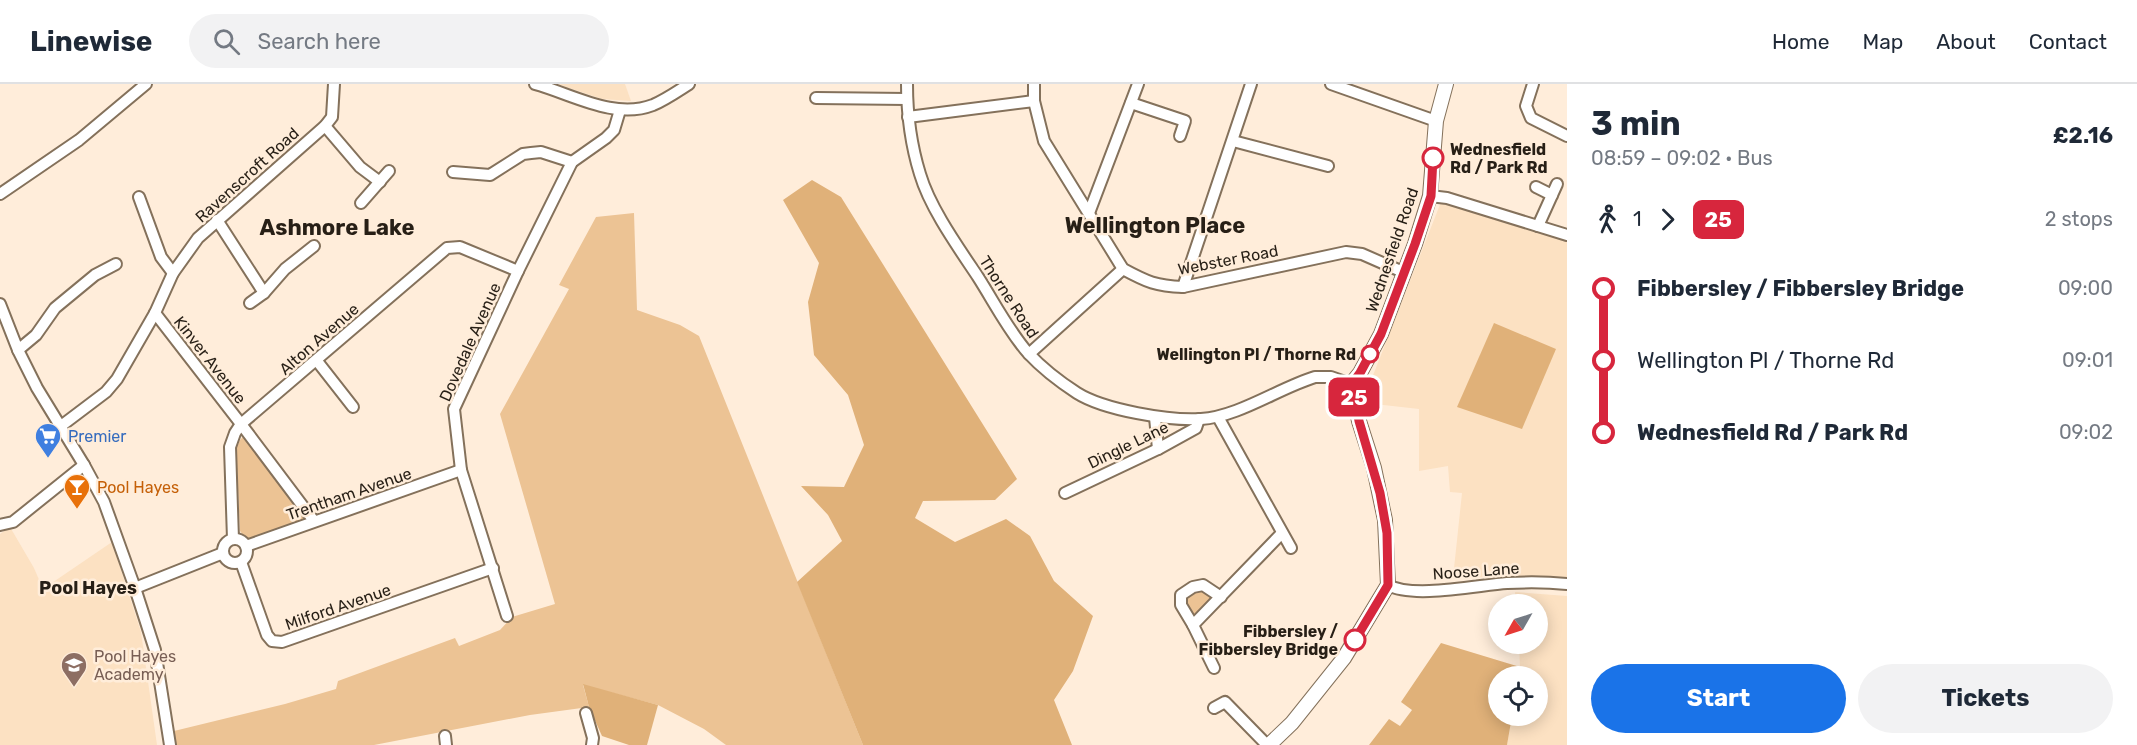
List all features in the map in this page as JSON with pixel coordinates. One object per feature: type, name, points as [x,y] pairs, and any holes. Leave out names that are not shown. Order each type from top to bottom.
[{"type":"main road","name":"Wednesfield Road","points":[[1352,384],[1381,334],[1431,196],[1436,121],[1446,84]]},
{"type":"main road","points":[[1268,745],[1292,723],[1344,658],[1388,585],[1386,520],[1374,468],[1359,421],[1352,384]]},
{"type":"street","points":[[0,195],[79,140],[146,84]]},
{"type":"street","points":[[334,84],[332,117],[325,126],[360,167],[380,182]]},
{"type":"street","points":[[535,84],[620,110],[653,105],[690,84]]},
{"type":"street","name":"Thorne Road","points":[[907,84],[908,117],[920,175],[939,216],[1029,354],[1080,394],[1130,412],[1155,417],[1199,419],[1218,417],[1316,377],[1331,377],[1352,384]]},
{"type":"street","points":[[1029,354],[1123,269],[1044,141],[1034,101],[1034,84]]},
{"type":"street","points":[[1089,213],[1138,84]]},
{"type":"street","points":[[1183,287],[1251,84]]},
{"type":"street","points":[[1331,84],[1360,88],[1436,121]]},
{"type":"street","points":[[1533,84],[1526,106],[1531,118],[1567,136]]},
{"type":"street","points":[[816,98],[907,99]]},
{"type":"street","points":[[908,117],[1034,101]]},
{"type":"street","points":[[1131,103],[1191,122],[1180,135]]},
{"type":"street","name":"Dovedale Avenue","points":[[507,616],[461,470],[454,409],[572,162],[614,130],[620,110]]},
{"type":"street","name":"Ravenscroft Road","points":[[61,426],[106,392],[117,380],[154,314],[173,273],[198,238],[325,126]]},
{"type":"street","points":[[1233,141],[1328,166]]},
{"type":"street","points":[[453,172],[490,175],[523,154],[541,152],[572,162]]},
{"type":"street","points":[[361,203],[389,171]]},
{"type":"street","points":[[1536,187],[1555,189],[1538,226]]},
{"type":"street","points":[[1431,196],[1447,198],[1567,235]]},
{"type":"street","points":[[139,198],[161,257],[173,273]]},
{"type":"street","points":[[217,220],[264,293]]},
{"type":"street","points":[[250,303],[264,293],[285,269],[314,246]]},
{"type":"street","name":"Alton Avenue","points":[[233,539],[230,447],[235,433],[242,424],[447,248],[460,247],[518,271]]},
{"type":"street","name":"Webster Road","points":[[1123,269],[1157,286],[1183,287],[1346,252],[1362,254],[1403,272]]},
{"type":"street","points":[[18,350],[36,335],[55,308],[94,274],[116,264]]},
{"type":"street","points":[[0,304],[18,350],[37,388],[104,502],[155,650],[170,745]]},
{"type":"street","name":"Kinver Avenue","points":[[154,314],[242,424],[314,521]]},
{"type":"street","points":[[316,361],[353,407]]},
{"type":"street","points":[[1155,417],[1158,449]]},
{"type":"street","points":[[1218,417],[1291,548]]},
{"type":"street","name":"Dingle Lane","points":[[1065,493],[1158,449],[1196,428],[1199,419]]},
{"type":"street","points":[[0,525],[12,522],[84,465]]},
{"type":"street","name":"Trentham Avenue","points":[[246,546],[461,470]]},
{"type":"street","points":[[1194,625],[1282,533]]},
{"type":"street","points":[[233,539],[240,540],[246,546],[247,554],[241,562],[228,561],[223,553],[224,546],[233,539]]},
{"type":"street","points":[[135,588],[223,553]]},
{"type":"street","name":"Milford Avenue","points":[[241,562],[267,635],[272,641],[282,642],[493,568]]},
{"type":"street","name":"Noose Lane","points":[[1388,585],[1398,589],[1417,591],[1510,583],[1567,584]]},
{"type":"street","points":[[1214,668],[1213,655],[1180,605],[1181,595],[1193,587],[1203,585],[1221,597]]},
{"type":"street","points":[[1214,708],[1225,702],[1268,745]]},
{"type":"street","points":[[586,713],[592,745]]},
{"type":"shaded area","points":[[557,84],[625,84],[631,101],[602,99]]},
{"type":"shaded area","points":[[812,180],[841,197],[1017,479],[995,500],[923,501],[915,518],[955,542],[1006,519],[1030,536],[1054,581],[1093,616],[1073,671],[1054,700],[1072,745],[863,745],[797,582],[842,541],[828,515],[801,486],[844,487],[864,445],[848,395],[814,355],[808,302],[819,263],[783,200]]},
{"type":"shaded area","points":[[1441,202],[1567,240],[1567,579],[1520,576],[1453,578],[1462,493],[1450,492],[1448,466],[1419,471],[1419,409],[1366,403],[1370,383]]},
{"type":"shaded area","points":[[634,213],[637,310],[680,325],[699,336],[863,745],[726,745],[704,729],[658,705],[583,685],[589,707],[530,715],[374,745],[176,745],[174,731],[336,689],[338,681],[455,638],[459,646],[500,630],[512,617],[555,604],[500,414],[569,289],[559,285],[596,217]]},
{"type":"shaded area","points":[[1494,323],[1556,349],[1522,429],[1457,407]]},
{"type":"shaded area","points":[[252,427],[315,516],[250,539],[240,531],[236,449],[240,440]]},
{"type":"shaded area","name":"Pool Hayes Academy","points":[[10,527],[34,568],[43,589],[112,542],[141,632],[157,745],[0,745],[0,534]]},
{"type":"shaded area","points":[[1200,589],[1208,591],[1212,598],[1196,615],[1190,614],[1184,601]]},
{"type":"shaded area","points":[[1515,592],[1541,594],[1515,594]]},
{"type":"shaded area","points":[[1548,595],[1567,596],[1567,745],[1507,745],[1510,726],[1548,726],[1548,666],[1520,666],[1519,654],[1548,654]]},
{"type":"shaded area","points":[[1441,643],[1517,666],[1488,666],[1488,726],[1510,726],[1507,745],[1369,745],[1389,719],[1400,726],[1412,710],[1401,702]]},
{"type":"shaded area","points":[[583,684],[658,705],[647,745],[629,745],[602,736],[589,707]]},
{"type":"bus line","name":"25","points":[[1355,640],[1388,585],[1386,520],[1374,468],[1359,421],[1352,384],[1381,334],[1415,244],[1431,196],[1433,158]]},
{"type":"place","name":"Wednesfield Rd / Park Rd","points":[[1433,158]]},
{"type":"place","name":"Wellington Pl / Thorne Rd","points":[[1370,354]]},
{"type":"place","name":"Premier","points":[[48,459]]},
{"type":"place","name":"Pool Hayes","points":[[77,510]]},
{"type":"place","name":"Fibbersley / Fibbersley Bridge","points":[[1355,640]]},
{"type":"place","name":"Pool Hayes Academy","points":[[74,688]]},
{"type":"district","name":"Wellington Place","points":[[1155,225]]},
{"type":"district","name":"Ashmore Lake","points":[[337,227]]},
{"type":"district","name":"Pool Hayes","points":[[88,588]]}]
